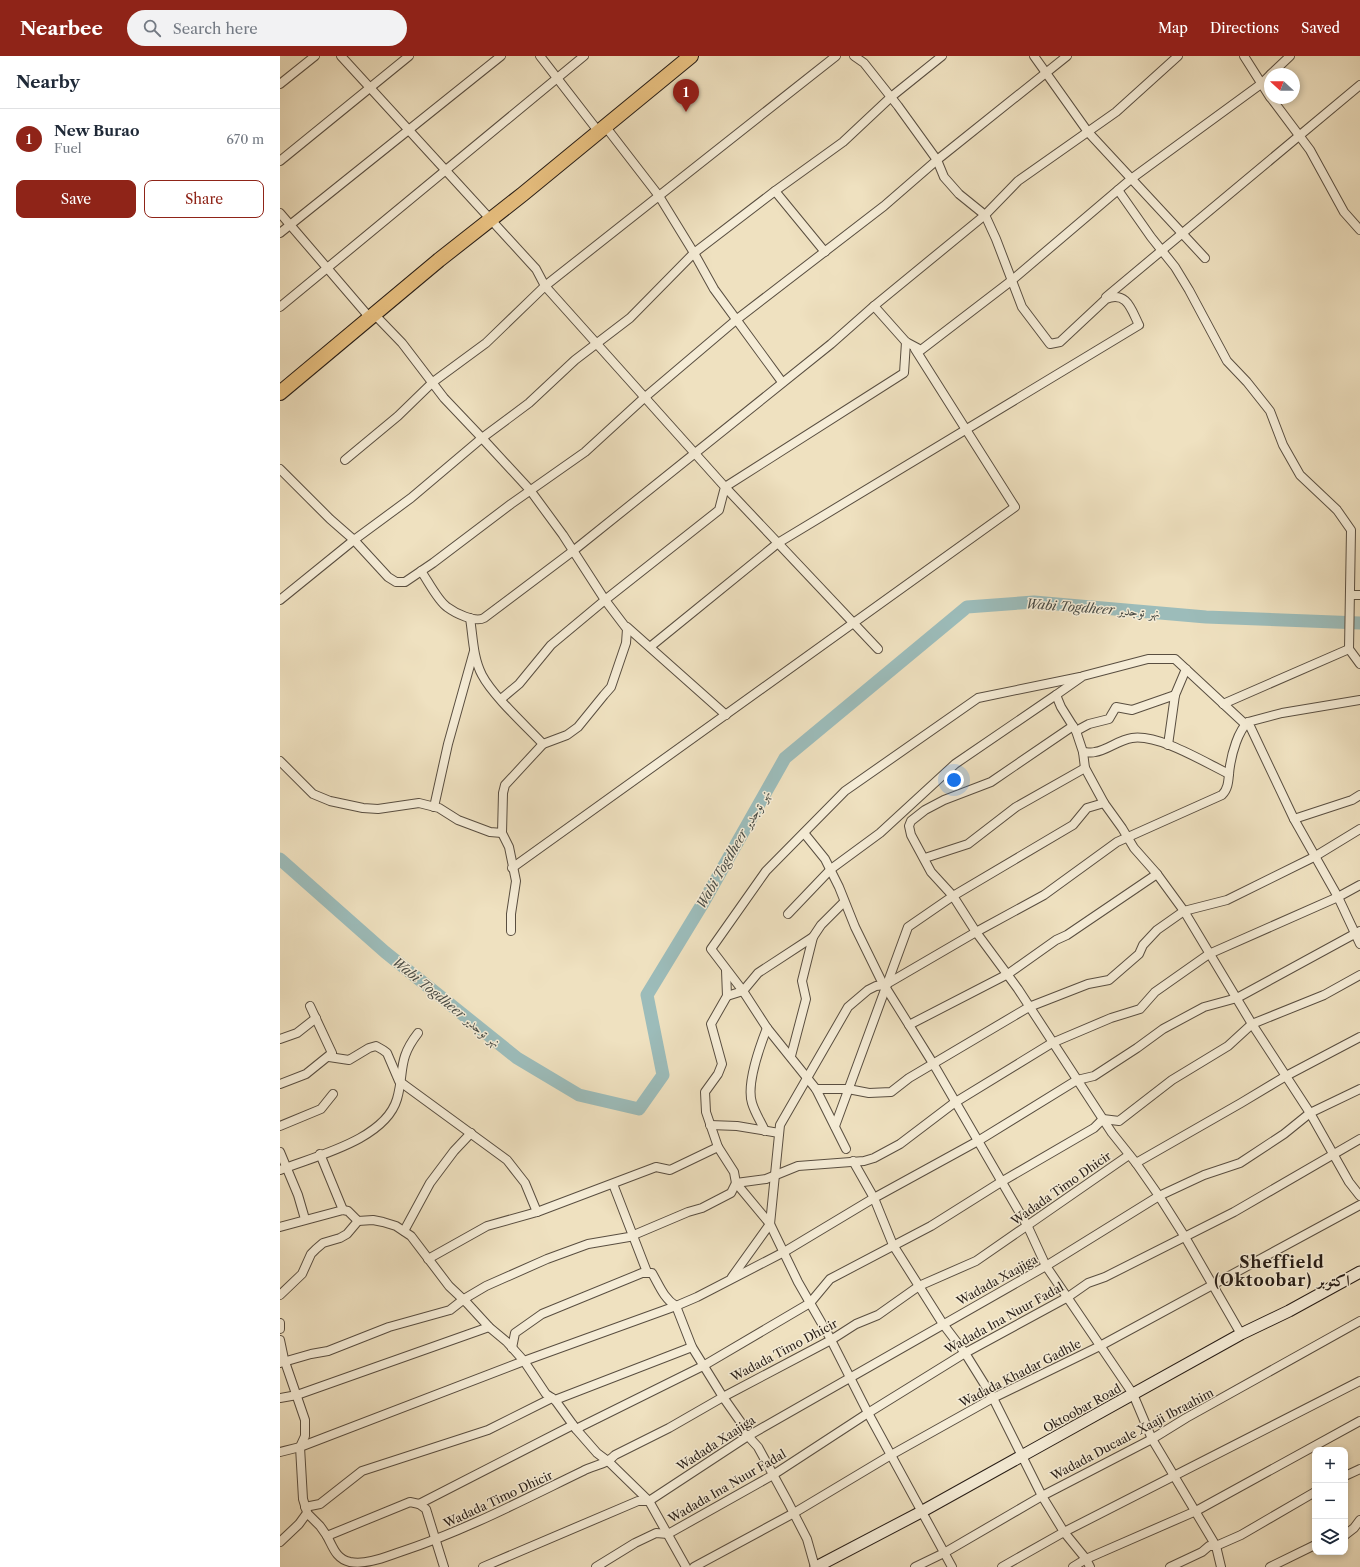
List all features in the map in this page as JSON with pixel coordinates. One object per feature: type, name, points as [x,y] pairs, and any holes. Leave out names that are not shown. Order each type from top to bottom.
[{"type":"highway","points":[[280,393],[372,316],[691,56]]},
{"type":"street","points":[[280,84],[315,56]]},
{"type":"street","points":[[341,56],[536,269],[544,286],[644,398],[878,649]]},
{"type":"street","points":[[280,160],[409,56]]},
{"type":"street","points":[[280,233],[501,56]]},
{"type":"street","points":[[540,56],[659,196],[714,289],[782,382]]},
{"type":"street","points":[[280,307],[584,56]]},
{"type":"street","points":[[345,460],[398,416],[432,382],[486,343],[544,286],[836,56]]},
{"type":"street","points":[[854,56],[864,60],[937,160],[944,177],[959,194],[985,215],[996,239],[1022,307],[1050,344]]},
{"type":"street","points":[[280,600],[354,540],[411,498],[482,438],[529,403],[575,360],[630,318],[694,253],[775,191],[843,142],[891,97],[942,56]]},
{"type":"street","points":[[1034,56],[1045,74],[1088,132],[1204,258]]},
{"type":"street","points":[[280,469],[327,516],[354,540],[388,577],[396,582],[405,582],[530,490],[586,452],[644,398],[736,320],[884,206],[937,160],[1067,56]]},
{"type":"street","points":[[421,571],[446,607],[470,618],[481,620],[484,618],[573,551],[831,344],[874,306],[985,215],[1018,181],[1116,112],[1178,56]]},
{"type":"street","points":[[1244,56],[1264,88]]},
{"type":"street","points":[[1278,68],[1290,56]]},
{"type":"street","points":[[915,349],[921,350],[1011,281],[1131,179],[1264,81]]},
{"type":"street","points":[[1050,344],[1360,85]]},
{"type":"street","points":[[1275,104],[1310,150],[1344,212],[1360,230]]},
{"type":"street","points":[[1118,190],[1175,267],[1227,361],[1247,382],[1270,411],[1283,444],[1300,475],[1338,510],[1351,530],[1349,649],[1360,664]]},
{"type":"street","points":[[775,191],[825,252]]},
{"type":"street","points":[[280,212],[372,316],[402,343],[444,398],[530,490],[605,600],[627,627],[726,715]]},
{"type":"street","points":[[650,647],[778,543],[1139,325],[1127,302],[1122,297],[1114,296],[1106,299],[1060,342],[1050,344]]},
{"type":"street","points":[[512,868],[1015,507],[915,349],[906,342],[874,306]]},
{"type":"street","points":[[501,699],[519,684],[551,645],[605,600],[719,510],[726,487],[904,373],[906,342]]},
{"type":"street","points":[[1350,596],[1360,595]]},
{"type":"street","points":[[470,618],[474,651],[482,675],[501,699],[543,744]]},
{"type":"street","points":[[511,931],[511,914],[516,881],[512,868],[509,847],[502,833],[503,793],[505,784],[543,744],[567,735],[578,727],[611,686],[626,643],[627,627]]},
{"type":"street","points":[[1223,704],[1349,649]]},
{"type":"street","points":[[434,807],[448,744],[474,651]]},
{"type":"street","points":[[846,1149],[816,1089],[768,1028],[743,991],[711,949],[766,871],[845,791],[978,698],[1083,676],[1148,659],[1175,658],[1223,704],[1247,723],[1314,857],[1321,865],[1357,932],[1360,944]]},
{"type":"street","points":[[1168,745],[1175,695],[1186,669]]},
{"type":"street","points":[[788,914],[831,869],[880,833],[955,764],[1083,676]]},
{"type":"street","points":[[1056,695],[1061,707],[1074,728],[1083,752],[1084,768],[1104,803],[1122,828],[1127,838],[1157,874],[1184,911],[1252,1024],[1310,1113],[1349,1182],[1360,1196]]},
{"type":"street","points":[[1175,695],[1132,710],[1116,707],[1109,718],[1074,728],[991,782],[944,800],[914,818],[909,826],[911,835],[936,879],[953,896],[976,932],[1008,974],[1028,1007],[1103,1119],[1159,1196],[1185,1236],[1241,1334]]},
{"type":"street","points":[[730,1280],[770,1224],[780,1125],[848,1007],[868,990],[876,986],[885,985],[976,932],[1044,895],[1117,842],[1222,796],[1227,790],[1235,746],[1247,723],[1282,713],[1360,700]]},
{"type":"street","points":[[1083,752],[1095,752],[1117,742],[1132,738],[1150,738],[1229,774]]},
{"type":"street","points":[[280,761],[313,794],[330,801],[363,808],[378,809],[419,803],[434,807],[473,826],[490,832],[502,833]]},
{"type":"street","points":[[925,858],[968,844],[1016,807],[1084,768]]},
{"type":"street","points":[[1294,819],[1352,800],[1360,794]]},
{"type":"street","points":[[834,1126],[908,926],[953,896],[1073,825],[1087,808],[1104,803]]},
{"type":"street","points":[[816,1089],[848,1088],[869,1093],[891,1092],[909,1078],[934,1065],[1028,1007],[1088,984],[1109,980],[1139,954],[1143,945],[1157,930],[1184,911],[1227,900],[1314,857],[1360,829]]},
{"type":"street","points":[[804,833],[825,859],[831,869],[844,902],[885,985],[934,1065],[954,1103],[1028,1227],[1046,1266],[1133,1394],[1152,1439],[1216,1546],[1221,1567]]},
{"type":"street","points":[[909,1025],[1008,974],[1056,940],[1072,931],[1157,874]]},
{"type":"street","points":[[736,1183],[766,1179],[798,1166],[864,1161],[874,1158],[900,1144],[954,1103],[1052,1043],[1111,1018],[1140,1009],[1155,992],[1209,954],[1338,897],[1360,885]]},
{"type":"street","points":[[791,1056],[806,999],[802,981],[813,938],[821,925],[844,902]]},
{"type":"street","points":[[280,1452],[300,1447],[524,1361],[676,1306],[730,1280],[784,1252],[874,1198],[978,1141],[1077,1080],[1094,1076],[1137,1048],[1162,1029],[1204,1007],[1237,998],[1357,932]]},
{"type":"street","points":[[727,996],[743,991],[758,973],[813,938]]},
{"type":"street","points":[[726,970],[727,996],[711,1024],[722,1064],[718,1074],[705,1092],[706,1112],[718,1147],[734,1172],[736,1183],[770,1224],[868,1413],[952,1567]]},
{"type":"street","points":[[1103,1119],[1119,1121],[1172,1080],[1228,1046],[1252,1024],[1324,995],[1360,975]]},
{"type":"street","points":[[280,1084],[306,1074],[332,1053],[310,1006]]},
{"type":"street","points":[[280,1039],[297,1033],[316,1018]]},
{"type":"street","points":[[765,1131],[751,1102],[757,1053],[768,1028]]},
{"type":"street","points":[[283,1169],[320,1154],[344,1147],[374,1130],[393,1108],[397,1099],[404,1055],[418,1033]]},
{"type":"street","points":[[1136,1163],[1286,1076],[1360,1037]]},
{"type":"street","points":[[328,1057],[349,1060],[368,1048],[376,1046],[387,1053],[399,1081],[507,1160],[525,1183],[537,1212]]},
{"type":"street","name":"Wadada Xaajiga","points":[[649,1501],[748,1436],[1046,1266],[1159,1196],[1204,1175],[1240,1163],[1284,1134],[1310,1113],[1360,1089]]},
{"type":"street","points":[[280,1126],[321,1109],[333,1094]]},
{"type":"street","points":[[420,1504],[574,1427],[703,1366],[810,1303],[830,1279],[931,1226],[1001,1182],[1094,1128],[1103,1119]]},
{"type":"street","points":[[710,1125],[737,1126],[779,1134]]},
{"type":"street","points":[[404,1231],[430,1183],[454,1151],[471,1134]]},
{"type":"street","name":"Wadada Ina Nuur Fadal","points":[[668,1534],[773,1475],[868,1413],[965,1353],[1068,1297],[1088,1283],[1105,1277],[1234,1212],[1334,1155],[1360,1138]]},
{"type":"street","points":[[428,1259],[487,1226],[537,1212],[656,1167],[670,1170],[718,1147]]},
{"type":"street","points":[[280,1152],[283,1169],[305,1219]]},
{"type":"street","points":[[320,1154],[343,1210]]},
{"type":"street","name":"Wadada Timo Dhicir","points":[[306,1510],[320,1526],[339,1557],[350,1562],[362,1563],[436,1540],[545,1491],[584,1470],[609,1462],[615,1455],[669,1428],[723,1397],[831,1340],[856,1324],[878,1315],[919,1286],[976,1261],[1028,1227],[1129,1155]]},
{"type":"street","points":[[852,1161],[874,1198],[893,1245],[943,1324],[965,1353],[993,1398],[1042,1496],[1064,1532],[1088,1563]]},
{"type":"street","points":[[282,1362],[328,1351],[407,1322],[433,1316],[450,1310],[464,1299],[486,1286],[548,1259],[588,1244],[633,1236],[710,1204],[731,1193],[736,1183]]},
{"type":"street","points":[[613,1184],[647,1272]]},
{"type":"street","name":"Wadada Khadar Gadhle","points":[[694,1567],[794,1513],[891,1455],[993,1398],[1100,1346],[1360,1206]]},
{"type":"street","points":[[280,1227],[305,1219],[343,1210],[348,1211],[358,1222]]},
{"type":"street","points":[[280,1295],[302,1274],[311,1254],[316,1249],[323,1243],[340,1238],[347,1234],[358,1222],[373,1220],[396,1226],[404,1231],[411,1236],[449,1286],[464,1299],[489,1327],[502,1337],[524,1361],[546,1394],[553,1399],[574,1427],[597,1453],[609,1462],[649,1501],[686,1567]]},
{"type":"street","points":[[512,1348],[515,1333],[542,1314],[620,1282],[647,1272],[652,1273],[669,1302],[676,1306],[692,1347],[703,1366],[742,1424],[748,1436],[758,1447],[807,1539],[815,1567]]},
{"type":"street","name":"Oktoobar Road","points":[[815,1567],[921,1512],[1241,1334],[1289,1311],[1360,1272]]},
{"type":"street","name":"Wadada Ducaale Xaaji Ibraahim","points":[[915,1567],[944,1553],[1042,1496],[1152,1439],[1186,1418],[1360,1321]]},
{"type":"street","points":[[280,1323],[280,1329]]},
{"type":"street","points":[[280,1398],[297,1395],[489,1327]]},
{"type":"street","points":[[280,1340],[282,1362],[297,1395],[306,1427],[304,1439],[300,1447],[303,1499],[306,1510]]},
{"type":"street","points":[[280,1542],[299,1524],[306,1510],[320,1504],[362,1471],[488,1430],[553,1399],[692,1347]]},
{"type":"street","points":[[1002,1567],[1064,1532],[1360,1381]]},
{"type":"street","points":[[1073,1567],[1088,1563],[1196,1511],[1360,1421]]},
{"type":"street","points":[[1348,1474],[1360,1468]]},
{"type":"street","points":[[1170,1567],[1202,1552],[1209,1546],[1216,1546],[1241,1535],[1312,1494]]},
{"type":"street","points":[[483,1567],[638,1501],[649,1501]]},
{"type":"street","points":[[327,1536],[410,1502],[420,1504],[426,1509],[444,1567]]},
{"type":"street","points":[[1348,1534],[1357,1529],[1360,1520]]},
{"type":"street","points":[[596,1567],[635,1543],[656,1533],[668,1534]]},
{"type":"street","points":[[1270,1567],[1312,1546]]},
{"type":"waterway","name":"Wabi Togdheer نهر توجدير","points":[[280,859],[385,952],[517,1058],[579,1095],[639,1109],[663,1075],[647,995],[703,903],[785,758],[967,607],[1034,602],[1206,617],[1360,623]]},
{"type":"place","name":"New Burao","points":[[686,112]]},
{"type":"district","name":"Sheffield (Oktoobar) اكتوبر","points":[[1282,1271]]}]
